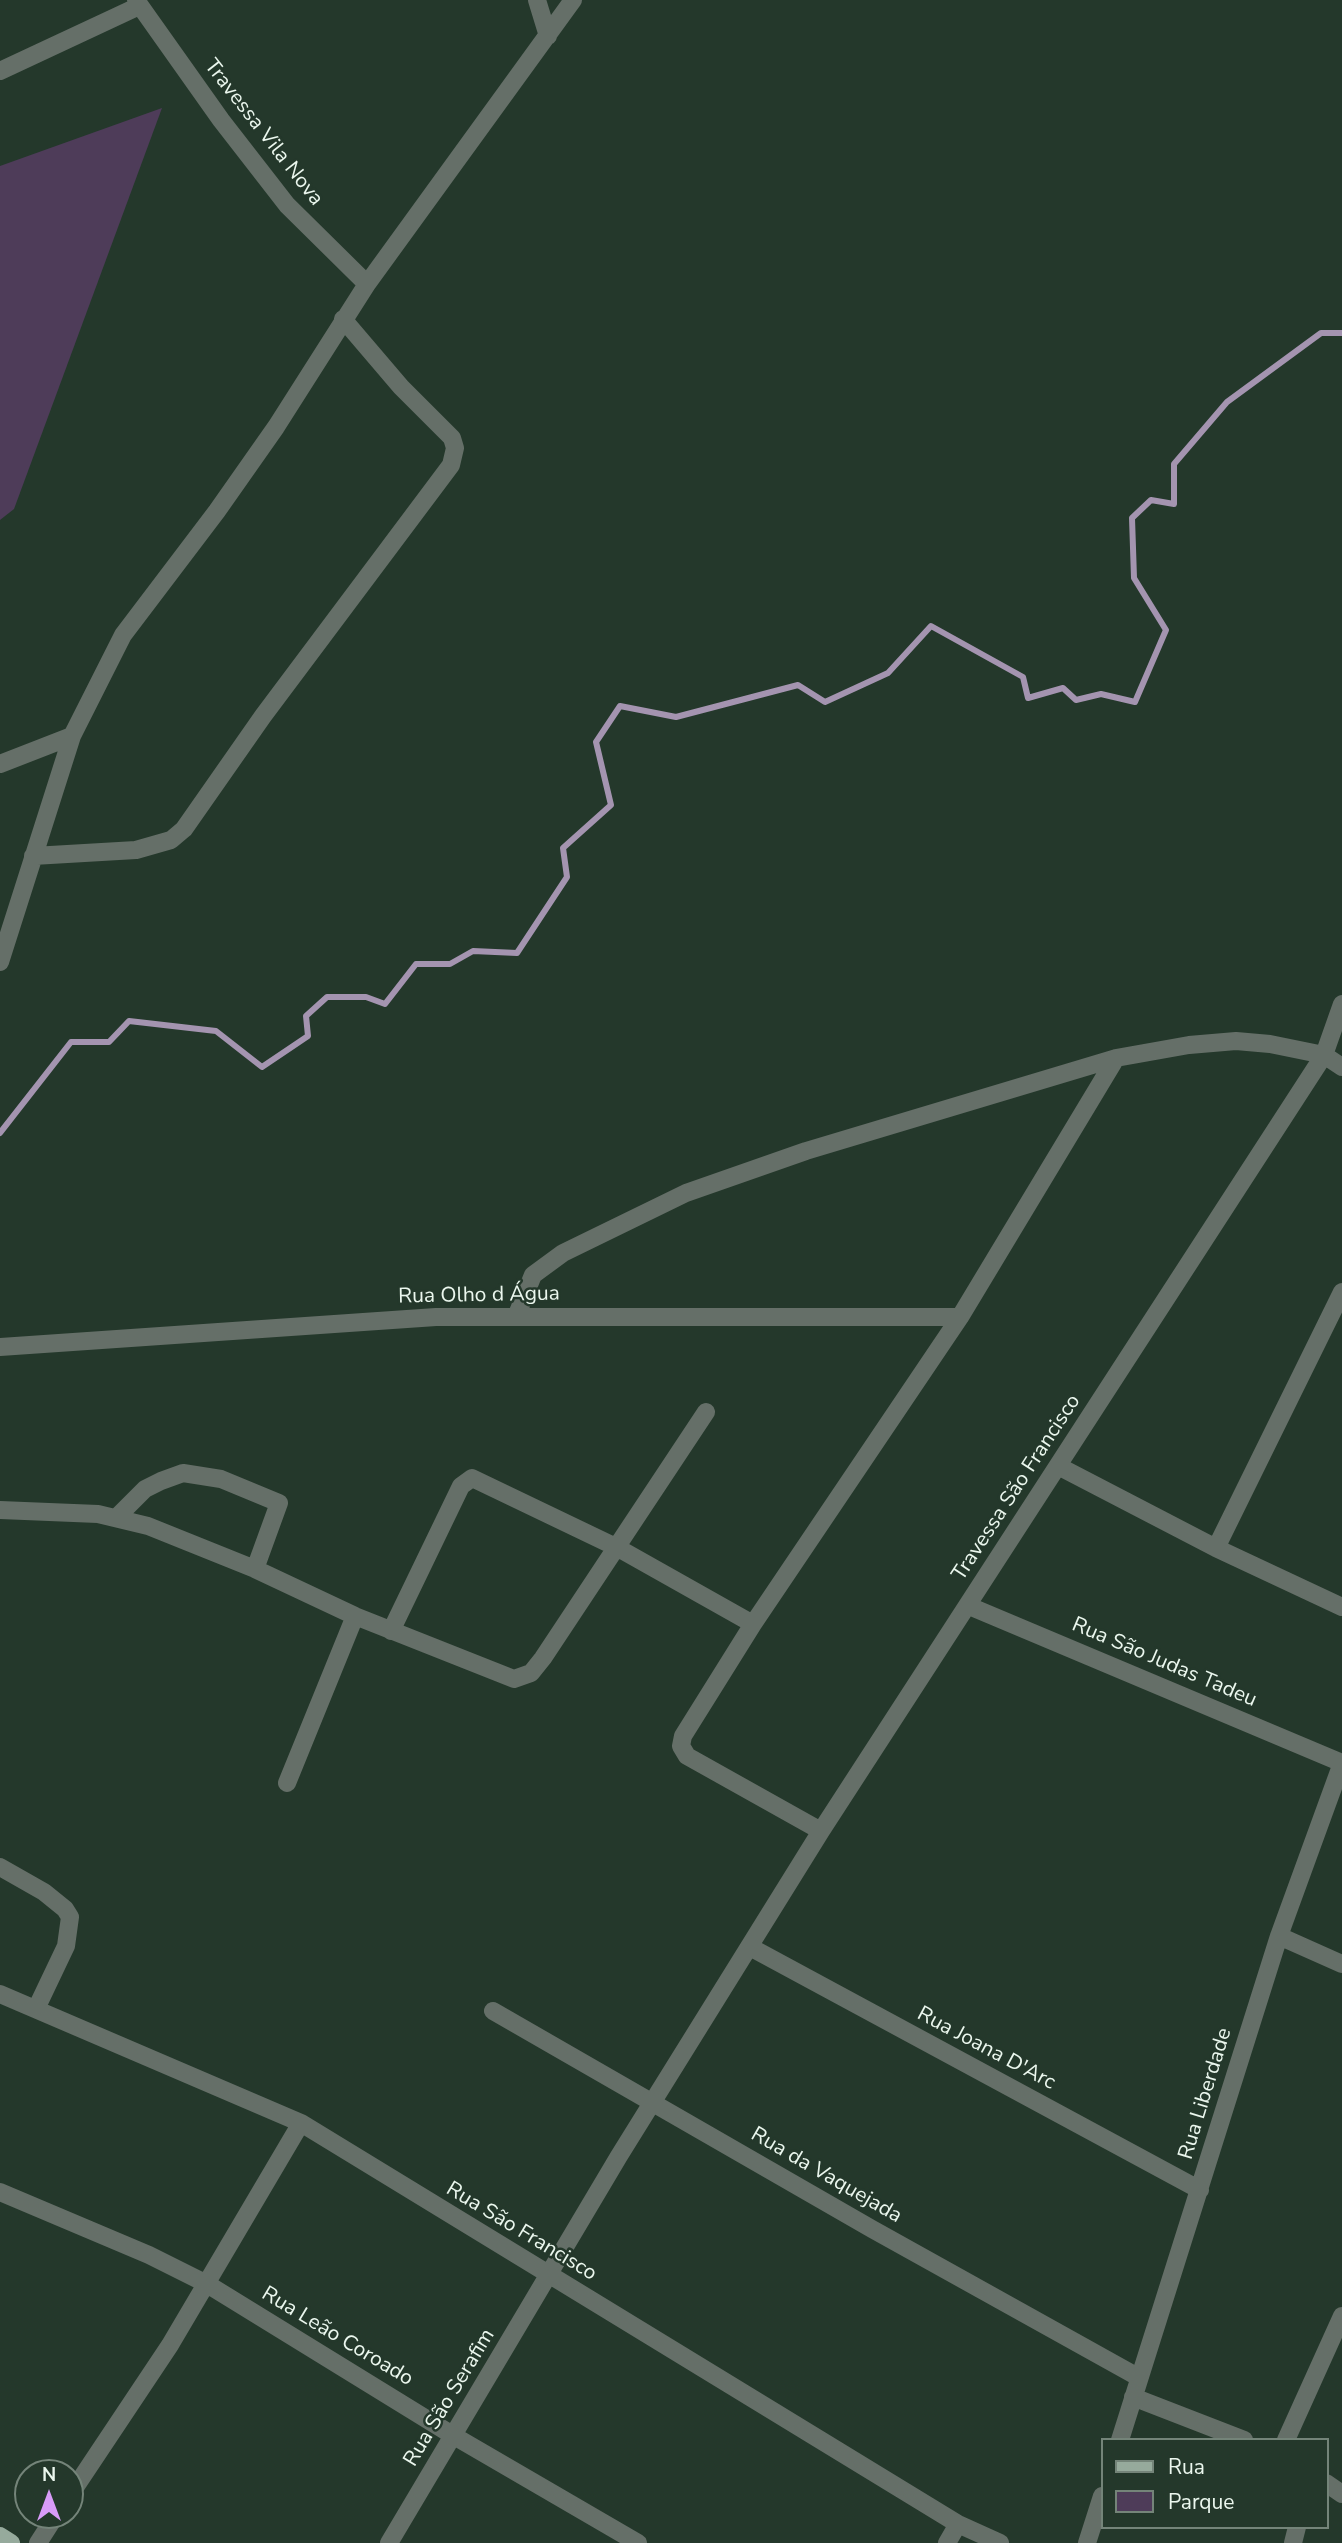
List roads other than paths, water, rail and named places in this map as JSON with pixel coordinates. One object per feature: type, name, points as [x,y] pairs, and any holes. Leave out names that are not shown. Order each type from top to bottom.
[{"type":"main road","points":[[0,2536],[11,2543]]},
{"type":"street","points":[[537,0],[548,36]]},
{"type":"street","points":[[0,962],[72,736],[122,635],[251,463],[367,284],[573,0]]},
{"type":"street","points":[[0,71],[138,3]]},
{"type":"street","name":"Travessa Vila Nova","points":[[138,3],[287,205],[367,284]]},
{"type":"street","points":[[33,856],[136,850],[171,840],[184,829],[263,716],[450,465],[455,448],[452,438],[401,387],[343,319]]},
{"type":"street","points":[[0,764],[72,736]]},
{"type":"street","name":"Travessa São Francisco","points":[[652,2103],[821,1831],[1060,1467],[1144,1328],[1324,1055],[1342,1004]]},
{"type":"street","points":[[516,1317],[526,1286],[542,1266],[686,1193],[740,1172],[1116,1058],[1236,1041],[1300,1048],[1324,1055],[1342,1067]]},
{"type":"street","points":[[821,1831],[687,1756],[681,1746],[690,1723],[753,1623],[960,1317],[1116,1058]]},
{"type":"street","points":[[1216,1548],[1342,1292]]},
{"type":"street","name":"Rua Olho d Água","points":[[0,1346],[363,1320],[516,1317],[960,1317]]},
{"type":"street","points":[[0,1510],[117,1517],[255,1569],[355,1616],[501,1676],[524,1677],[543,1658],[706,1412]]},
{"type":"street","points":[[1060,1467],[1216,1548],[1342,1607]]},
{"type":"street","points":[[117,1517],[145,1489],[161,1481],[183,1474],[221,1479],[278,1503],[255,1569]]},
{"type":"street","points":[[391,1631],[461,1486],[468,1479],[480,1479],[618,1548],[753,1623]]},
{"type":"street","name":"Rua São Judas Tadeu","points":[[969,1606],[1342,1763]]},
{"type":"street","points":[[287,1783],[355,1616]]},
{"type":"street","name":"Rua Liberdade","points":[[1121,2438],[1279,1936],[1342,1763]]},
{"type":"street","points":[[0,1867],[44,1892],[65,1909],[71,1924],[66,1946],[36,2009]]},
{"type":"street","points":[[1279,1936],[1342,1964]]},
{"type":"street","name":"Rua Joana D'Arc","points":[[750,1947],[1200,2190]]},
{"type":"street","name":"Rua São Francisco","points":[[0,1994],[301,2123],[958,2524],[1000,2543]]},
{"type":"street","name":"Rua da Vaquejada","points":[[493,2011],[1138,2377]]},
{"type":"street","name":"Rua São Serafim","points":[[389,2543],[652,2103]]},
{"type":"street","points":[[84,2473],[207,2284],[301,2123]]},
{"type":"street","name":"Rua Leão Coroado","points":[[0,2192],[149,2255],[207,2284],[630,2541]]},
{"type":"street","points":[[1287,2438],[1342,2316]]},
{"type":"street","points":[[1133,2397],[1239,2438]]},
{"type":"street","points":[[1087,2543],[1100,2502]]},
{"type":"street","points":[[947,2543],[958,2524]]},
{"type":"waterway","points":[[0,1133],[71,1042],[109,1042],[129,1021],[216,1031],[262,1067],[308,1036],[306,1016],[327,997],[366,997],[385,1004],[416,964],[450,964],[473,951],[517,953],[567,877],[563,848],[611,805],[596,742],[620,706],[676,717],[798,685],[825,702],[888,673],[931,626],[1023,677],[1028,698],[1063,688],[1076,700],[1101,694],[1135,702],[1166,630],[1134,578],[1132,518],[1151,500],[1174,504],[1174,464],[1227,402],[1321,333],[1342,333]]}]
